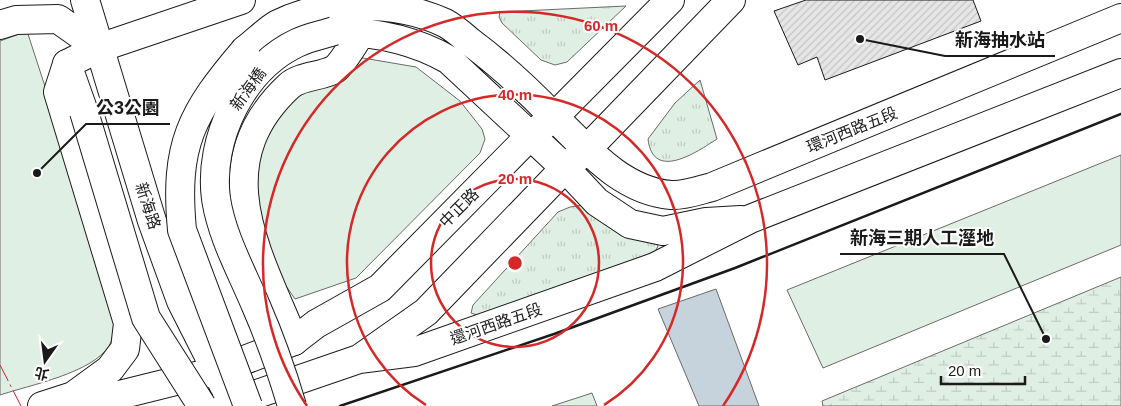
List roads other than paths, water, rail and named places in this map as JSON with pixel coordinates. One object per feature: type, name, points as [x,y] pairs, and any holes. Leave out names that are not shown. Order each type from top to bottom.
[{"type":"street","name":"新海路","points":[[85,0],[152,222],[181,301],[234,405]]},
{"type":"street","points":[[42,406],[73,396],[110,369],[125,350],[128,322],[58,92],[67,64],[99,48],[241,0]]},
{"type":"street","name":"中正路","points":[[73,396],[91,402],[216,371],[294,341],[316,324],[380,288],[530,136],[554,117],[670,0]]},
{"type":"street","points":[[359,360],[426,312],[731,0]]},
{"type":"street","name":"環河西路五段","points":[[399,5],[446,24],[525,87],[587,149],[619,177],[645,191],[672,195],[712,188],[1121,18]]},
{"type":"street","name":"新海橋","points":[[234,405],[182,230],[180,169],[194,120],[218,82],[245,50],[278,24],[308,14],[340,7],[399,5]]},
{"type":"street","points":[[0,25],[16,20],[58,19],[99,48]]},
{"type":"street","name":"新海橋","points":[[292,406],[279,364],[256,305],[231,251],[216,198],[216,175],[225,125],[233,107],[249,82],[268,62],[297,43],[334,31],[362,31],[412,43],[431,50],[449,60],[565,168],[597,202],[630,224],[663,231],[706,222],[750,219]]},
{"type":"street","points":[[294,341],[250,236],[242,189],[249,144],[268,106],[292,84],[336,68],[362,31]]},
{"type":"street","points":[[67,64],[84,112],[146,318],[202,406]]},
{"type":"street","points":[[750,219],[1121,73]]},
{"type":"street","name":"還河西路五段","points":[[234,405],[359,360],[414,352],[654,267],[750,219]]},
{"type":"place","name":"新海抽水站","points":[[860,39]]},
{"type":"place","name":"公3公園","points":[[37,173]]},
{"type":"place","name":"新海三期人工溼地","points":[[1046,339]]}]
